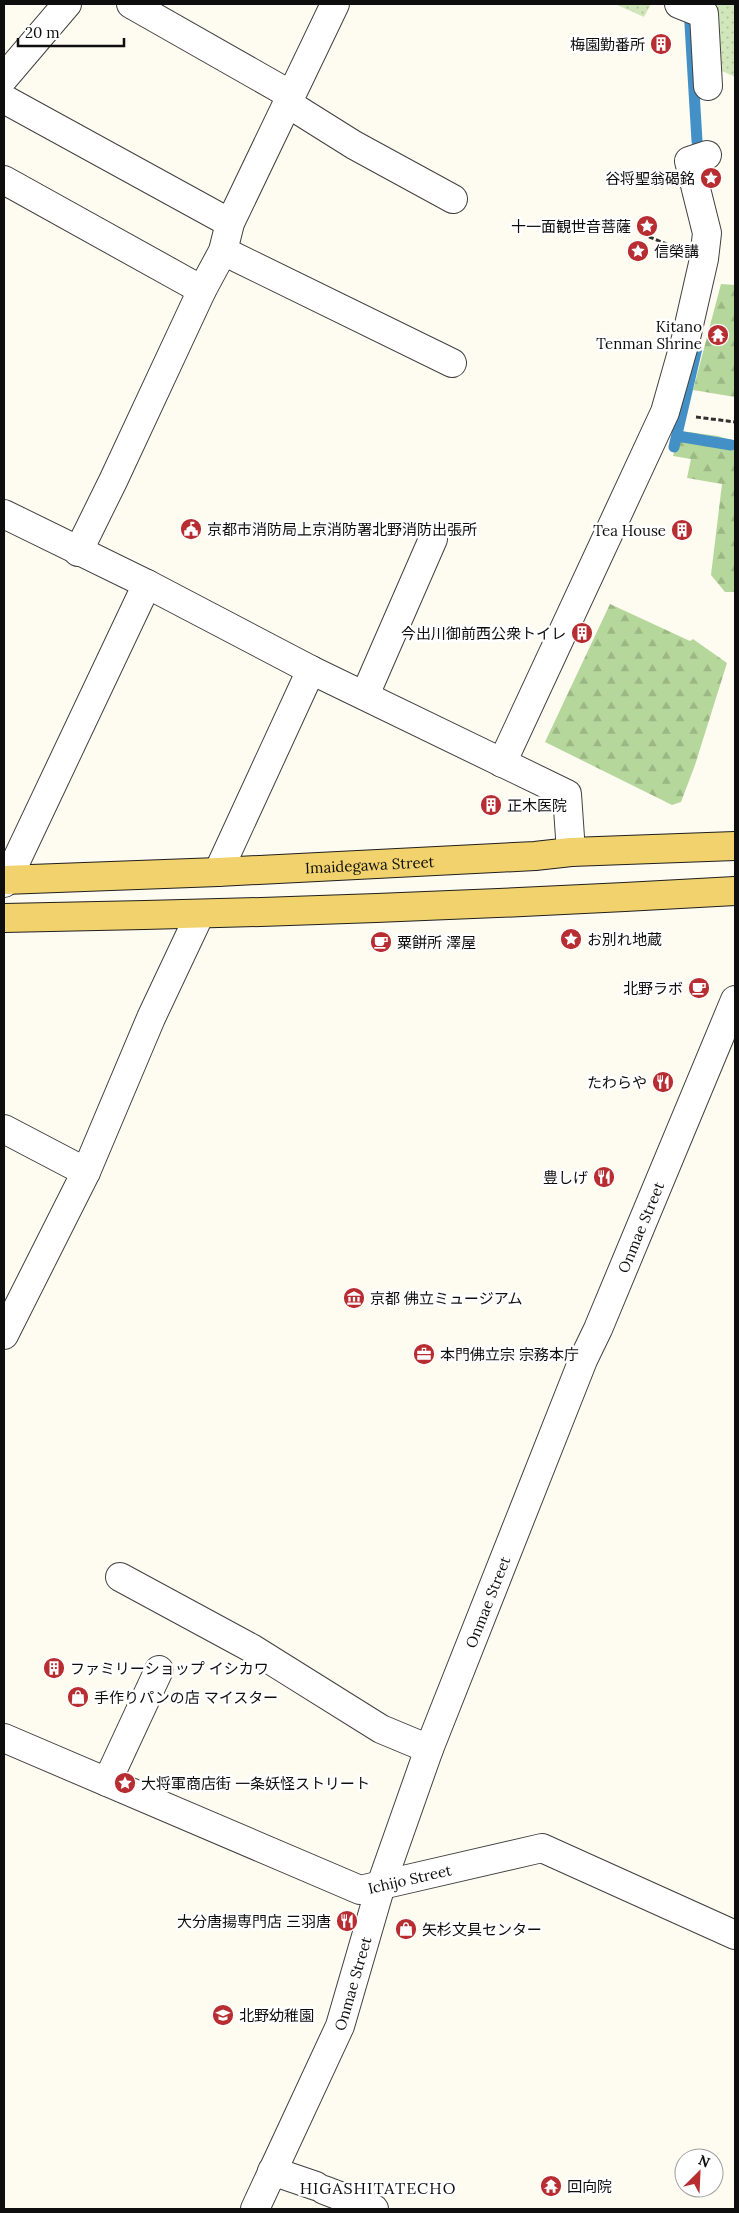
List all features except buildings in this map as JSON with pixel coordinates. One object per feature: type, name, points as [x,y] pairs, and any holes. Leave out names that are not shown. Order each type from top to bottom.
[{"type":"main road","name":"Imaidegawa Street","points":[[5,881],[534,856],[571,852],[735,846]]},
{"type":"main road","points":[[4,918],[200,914],[539,902],[735,891]]},
{"type":"street","points":[[4,78],[67,4]]},
{"type":"street","points":[[131,4],[289,99],[354,145],[453,199]]},
{"type":"street","points":[[78,552],[114,481],[202,290],[223,251],[230,223],[335,4]]},
{"type":"street","points":[[679,4],[704,14],[708,86]]},
{"type":"street","points":[[4,99],[230,223]]},
{"type":"street","points":[[502,763],[665,412],[686,338],[704,259],[706,233],[689,161],[707,155]]},
{"type":"street","points":[[4,180],[202,290]]},
{"type":"street","points":[[223,251],[452,363]]},
{"type":"street","points":[[4,514],[78,552],[147,584],[311,670],[567,794],[571,852]]},
{"type":"street","points":[[365,695],[433,539]]},
{"type":"street","points":[[5,881],[147,584]]},
{"type":"street","points":[[218,872],[311,670]]},
{"type":"street","points":[[4,1335],[86,1172],[151,1018],[200,914]]},
{"type":"street","name":"Onmae Street","points":[[255,2209],[340,2026],[382,1885],[429,1749],[583,1360],[602,1320],[735,1000]]},
{"type":"street","points":[[4,1129],[86,1172]]},
{"type":"street","points":[[120,1577],[252,1649],[381,1729],[429,1749]]},
{"type":"street","points":[[107,1782],[159,1670]]},
{"type":"street","name":"Ichijo Street","points":[[4,1738],[360,1890],[542,1848],[735,1935]]},
{"type":"street","points":[[272,2171],[374,2209]]},
{"type":"path","points":[[665,412],[735,422]]},
{"type":"green space","points":[[615,4],[651,4],[644,17]]},
{"type":"green space","points":[[717,4],[735,4],[735,77],[722,71]]},
{"type":"green space","points":[[721,284],[735,285],[735,397],[693,390]]},
{"type":"green space","points":[[681,431],[718,436],[735,442],[735,592],[725,592],[711,575],[722,484],[687,478],[691,459],[673,456]]},
{"type":"green space","points":[[610,604],[690,641],[693,639],[727,663],[695,765],[681,802],[672,805],[545,742]]},
{"type":"waterway","points":[[689,8],[697,141],[701,159]]},
{"type":"waterway","points":[[674,447],[697,348]]},
{"type":"waterway","points":[[677,436],[731,445]]},
{"type":"place","name":"梅園勤番所","points":[[661,44]]},
{"type":"place","name":"谷将聖翁碣銘","points":[[711,178]]},
{"type":"place","name":"十一面観世音菩薩","points":[[647,226]]},
{"type":"place","name":"信榮講","points":[[638,251]]},
{"type":"place","name":"Kitano Tenman Shrine","points":[[718,335]]},
{"type":"place","name":"京都市消防局上京消防署北野消防出張所","points":[[191,529]]},
{"type":"place","name":"Tea House","points":[[682,530]]},
{"type":"place","name":"今出川御前西公衆トイレ","points":[[582,633]]},
{"type":"place","name":"正木医院","points":[[491,805]]},
{"type":"place","name":"お別れ地蔵","points":[[571,939]]},
{"type":"place","name":"粟餅所 澤屋","points":[[381,942]]},
{"type":"place","name":"北野ラボ","points":[[699,988]]},
{"type":"place","name":"たわらや","points":[[663,1082]]},
{"type":"place","name":"豊しげ","points":[[604,1177]]},
{"type":"place","name":"京都 佛立ミュージアム","points":[[354,1298]]},
{"type":"place","name":"本門佛立宗 宗務本庁","points":[[424,1354]]},
{"type":"place","name":"ファミリーショップ イシカワ","points":[[54,1668]]},
{"type":"place","name":"手作りパンの店 マイスター","points":[[78,1697]]},
{"type":"place","name":"大将軍商店街 一条妖怪ストリート","points":[[125,1783]]},
{"type":"place","name":"大分唐揚専門店 三羽唐","points":[[347,1921]]},
{"type":"place","name":"矢杉文具センター","points":[[406,1929]]},
{"type":"place","name":"北野幼稚園","points":[[223,2015]]},
{"type":"place","name":"回向院","points":[[551,2186]]},
{"type":"district","name":"HIGASHITATECHO","points":[[378,2188]]}]
